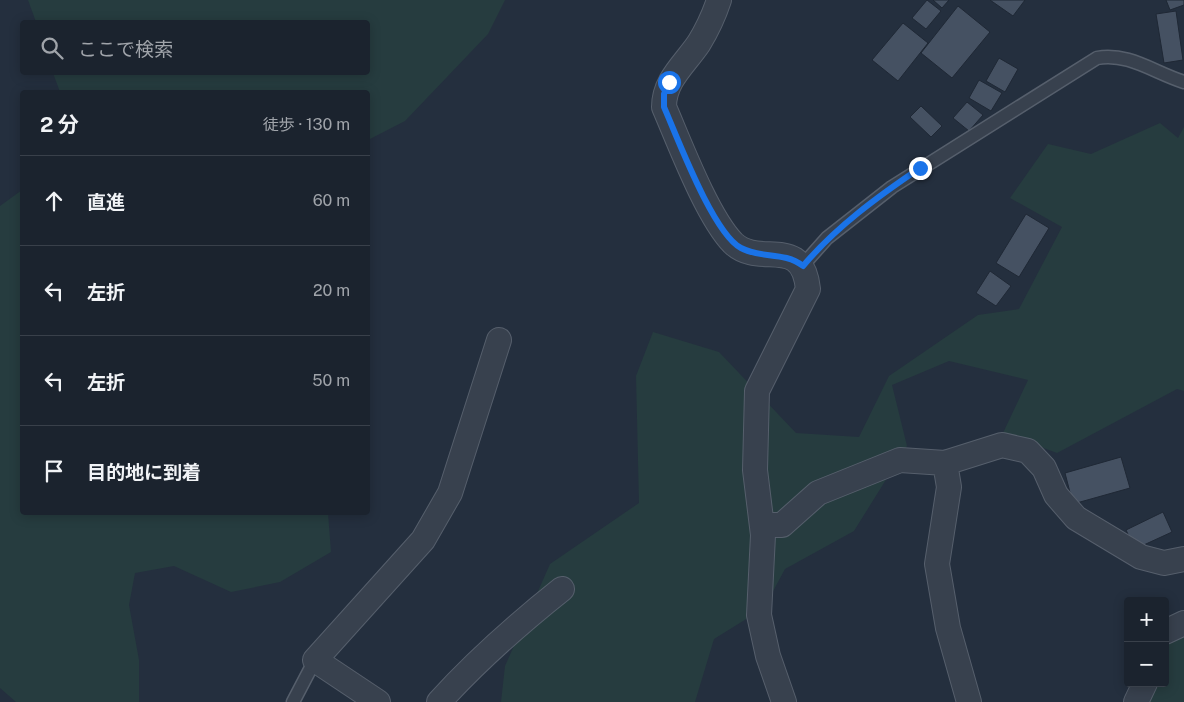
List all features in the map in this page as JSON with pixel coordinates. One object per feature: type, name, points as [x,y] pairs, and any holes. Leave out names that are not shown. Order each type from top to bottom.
[{"type":"street","points":[[719,0],[699,42],[669,82],[664,94],[664,107],[697,181],[718,221],[734,243],[743,249],[793,258],[803,266],[808,289],[757,392],[755,470],[762,525],[759,615],[768,656],[784,702]]},
{"type":"street","points":[[378,702],[315,660],[423,540],[450,493],[499,340]]},
{"type":"street","points":[[762,525],[782,525],[818,493],[900,460],[945,463],[1002,445],[1028,451],[1044,468],[1056,495],[1076,518],[1141,557],[1164,563],[1184,559]]},
{"type":"street","points":[[945,463],[949,487],[937,564],[948,628],[969,702]]},
{"type":"street","points":[[439,702],[465,673],[508,633],[562,589]]},
{"type":"street","points":[[1169,630],[1184,623]]},
{"type":"street","points":[[1136,702],[1142,687]]},
{"type":"lane","points":[[803,266],[827,238],[892,187],[1097,58],[1116,57],[1129,60],[1184,82]]},
{"type":"lane","points":[[293,702],[315,660]]},
{"type":"green space","points":[[28,0],[505,0],[488,34],[405,121],[370,139],[370,90],[59,90],[54,75],[370,75],[370,20],[35,20]]},
{"type":"green space","points":[[1160,123],[1178,138],[1184,127],[1184,391],[1177,389],[1057,453],[1003,433],[1028,380],[949,361],[892,385],[907,446],[854,531],[785,569],[764,608],[714,639],[695,702],[501,702],[505,666],[550,564],[639,503],[636,376],[653,332],[719,352],[796,433],[859,437],[889,376],[978,315],[1019,309],[1062,227],[1010,198],[1048,144],[1091,154]]},
{"type":"green space","points":[[20,191],[20,515],[328,515],[331,552],[280,582],[231,592],[174,566],[135,573],[129,605],[139,660],[139,702],[16,702],[0,688],[0,206]]},
{"type":"green space","points":[[1184,623],[1184,702],[1136,702],[1143,687],[1169,687],[1169,630]]},
{"type":"building","points":[[927,0],[941,11],[926,29],[912,18]]},
{"type":"building","points":[[933,0],[949,0],[942,8]]},
{"type":"building","points":[[990,0],[1025,0],[1013,16]]},
{"type":"building","points":[[1166,0],[1184,0],[1184,5],[1170,10]]},
{"type":"building","points":[[958,6],[990,32],[952,78],[921,53]]},
{"type":"building","points":[[1176,11],[1183,60],[1164,63],[1156,14]]},
{"type":"building","points":[[903,23],[928,43],[898,81],[872,60]]},
{"type":"building","points":[[999,58],[1018,69],[1005,92],[986,81]]},
{"type":"building","points":[[979,80],[1002,93],[991,111],[969,98]]},
{"type":"building","points":[[967,102],[983,115],[969,131],[953,118]]},
{"type":"building","points":[[921,106],[942,126],[931,137],[910,117]]},
{"type":"building","points":[[1026,214],[1049,228],[1019,277],[996,263]]},
{"type":"building","points":[[990,271],[1011,286],[996,306],[976,293]]},
{"type":"building","points":[[1121,457],[1130,488],[1073,504],[1065,473]]},
{"type":"building","points":[[1163,512],[1172,532],[1135,549],[1126,530]]},
{"type":"route","points":[[669,82],[664,94],[664,107],[697,181],[718,221],[734,243],[743,249],[762,254],[793,258],[803,266],[827,238],[892,187],[920,168]]}]
